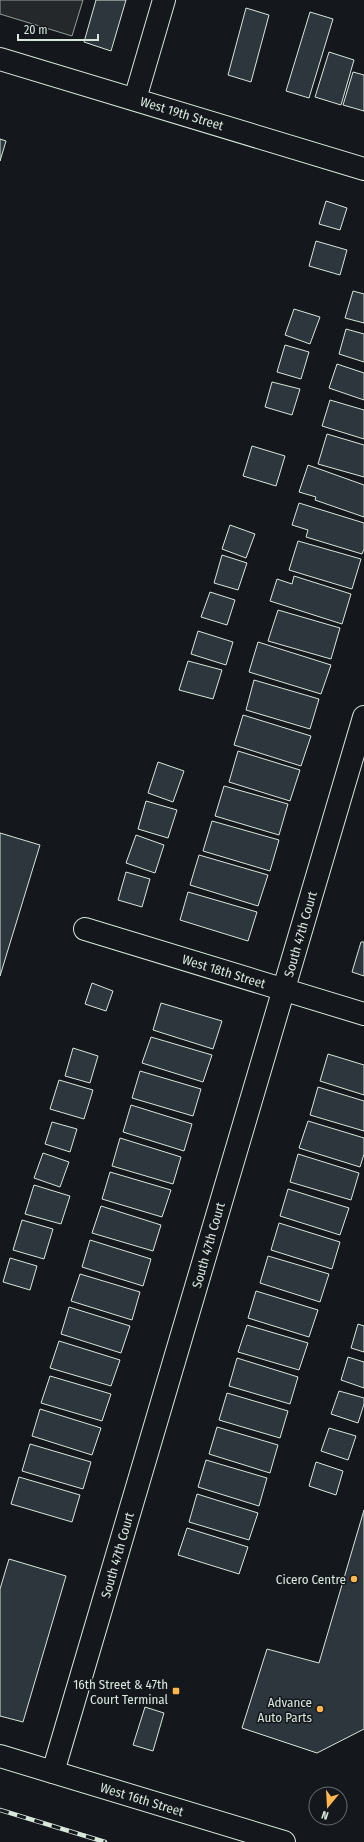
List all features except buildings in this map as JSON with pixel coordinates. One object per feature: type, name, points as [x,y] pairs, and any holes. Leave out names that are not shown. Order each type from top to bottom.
[{"type":"street","points":[[135,99],[164,0]]},
{"type":"street","name":"West 19th Street","points":[[0,59],[364,169]]},
{"type":"street","name":"South 47th Court","points":[[52,1772],[364,717]]},
{"type":"street","name":"West 18th Street","points":[[85,930],[364,1014]]},
{"type":"street","name":"West 16th Street","points":[[0,1756],[284,1842]]},
{"type":"shaded area","points":[[0,0],[83,0],[72,36],[0,14]]},
{"type":"railway","points":[[0,1810],[105,1842]]},
{"type":"place","name":"Cicero Centre","points":[[354,1579]]},
{"type":"place","name":"16th Street & 47th Court Terminal","points":[[176,1691]]},
{"type":"place","name":"Advance Auto Parts","points":[[320,1709]]}]
